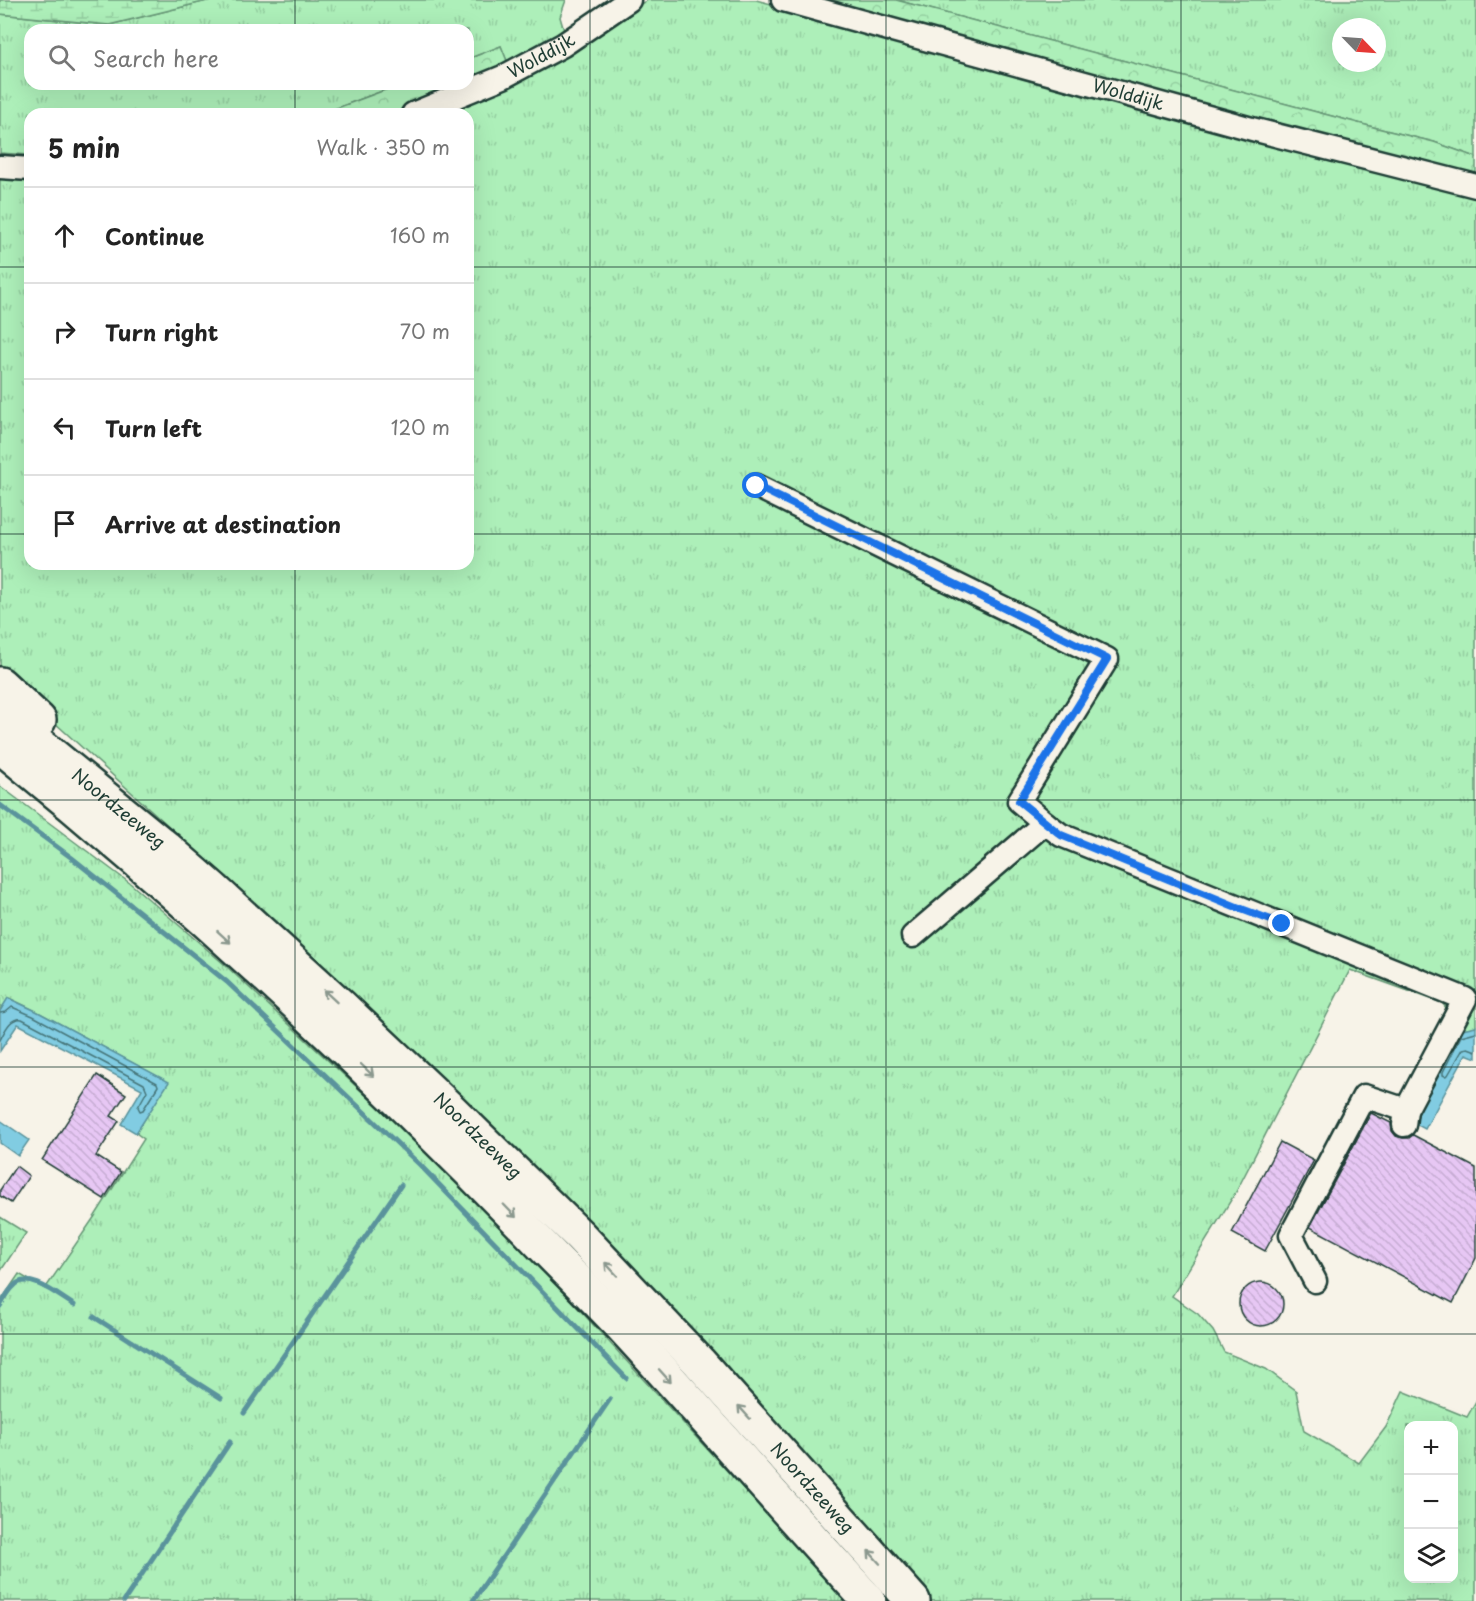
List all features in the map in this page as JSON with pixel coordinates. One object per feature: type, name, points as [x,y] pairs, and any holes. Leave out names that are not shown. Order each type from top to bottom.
[{"type":"highway","points":[[0,684],[84,764],[165,847]]},
{"type":"highway","name":"Noordzeeweg","points":[[0,712],[165,847],[341,1006],[449,1108],[580,1236],[699,1362],[913,1601]]},
{"type":"highway","name":"Noordzeeweg","points":[[0,746],[181,898],[313,1018],[469,1169],[626,1332],[869,1601]]},
{"type":"highway","points":[[0,774],[40,804],[181,898]]},
{"type":"street","name":"Wolddijk","points":[[474,89],[503,77],[563,45],[629,0]]},
{"type":"street","name":"Wolddijk","points":[[783,0],[1252,129],[1476,186]]},
{"type":"street","name":"Wolddijk","points":[[428,108],[471,90]]},
{"type":"street","points":[[0,167],[24,169]]},
{"type":"street","points":[[756,486],[1107,659],[1019,801],[1061,835],[1471,1001],[1405,1117],[1364,1096],[1292,1236],[1315,1281]]},
{"type":"street","points":[[913,936],[1045,823]]},
{"type":"green space","points":[[0,0],[211,0],[113,24],[0,14]]},
{"type":"green space","points":[[211,0],[566,0],[560,17],[565,34],[509,66],[501,46],[474,57],[474,24],[113,24]]},
{"type":"green space","points":[[648,0],[756,0],[1476,190],[1476,1026],[1464,1029],[1442,1003],[1350,970],[1236,1192],[1172,1296],[1198,1314],[1213,1331],[1224,1352],[1266,1369],[1296,1391],[1304,1431],[1359,1463],[1386,1427],[1403,1391],[1467,1417],[1476,1401],[1476,1601],[928,1601],[527,1162],[423,1059],[0,673],[0,179],[24,181],[24,570],[474,570],[474,108],[460,108],[565,58],[619,15]]},
{"type":"green space","points":[[820,0],[896,0],[1434,142],[1476,157],[1476,177],[1412,162]]},
{"type":"green space","points":[[896,0],[1476,0],[1476,157],[1434,142]]},
{"type":"green space","points":[[0,14],[99,24],[24,24],[24,90],[385,90],[337,108],[24,108],[24,155],[0,153]]},
{"type":"green space","points":[[501,46],[509,66],[474,81],[474,57]]},
{"type":"green space","points":[[385,90],[452,90],[408,108],[337,108]]},
{"type":"green space","points":[[0,786],[131,884],[224,964],[400,1127],[567,1296],[846,1601],[0,1601],[0,1302],[19,1274],[45,1289],[144,1139],[136,1133],[168,1082],[9,998],[0,1011]]},
{"type":"green space","points":[[0,1217],[26,1233],[0,1272]]},
{"type":"water","points":[[8,998],[169,1082],[136,1133],[121,1124],[142,1089],[18,1024],[0,1051],[0,1011]]},
{"type":"water","points":[[1476,1026],[1476,1058],[1466,1054],[1425,1129],[1410,1121],[1458,1030]]},
{"type":"water","points":[[0,1120],[29,1140],[18,1156],[0,1143]]},
{"type":"building","points":[[97,1075],[126,1094],[111,1116],[119,1121],[96,1156],[121,1172],[104,1199],[42,1160]]},
{"type":"building","points":[[1371,1113],[1391,1123],[1392,1131],[1396,1136],[1409,1138],[1413,1135],[1476,1168],[1476,1258],[1453,1303],[1310,1227]]},
{"type":"building","points":[[1280,1142],[1314,1160],[1265,1251],[1232,1233]]},
{"type":"building","points":[[16,1166],[29,1176],[11,1203],[0,1196],[0,1190]]},
{"type":"building","points":[[1261,1282],[1277,1288],[1283,1304],[1277,1320],[1261,1326],[1245,1320],[1239,1304],[1245,1288]]},
{"type":"waterway","points":[[0,805],[72,858],[227,982],[420,1165],[626,1378]]},
{"type":"waterway","points":[[244,1413],[401,1185]]},
{"type":"waterway","points":[[0,1306],[14,1286],[27,1281],[44,1286],[74,1305]]},
{"type":"waterway","points":[[94,1317],[221,1398]]},
{"type":"waterway","points":[[473,1601],[610,1399]]},
{"type":"waterway","points":[[124,1601],[230,1442]]},
{"type":"route","points":[[756,486],[1107,659],[1019,801],[1061,835],[1282,924]]}]
